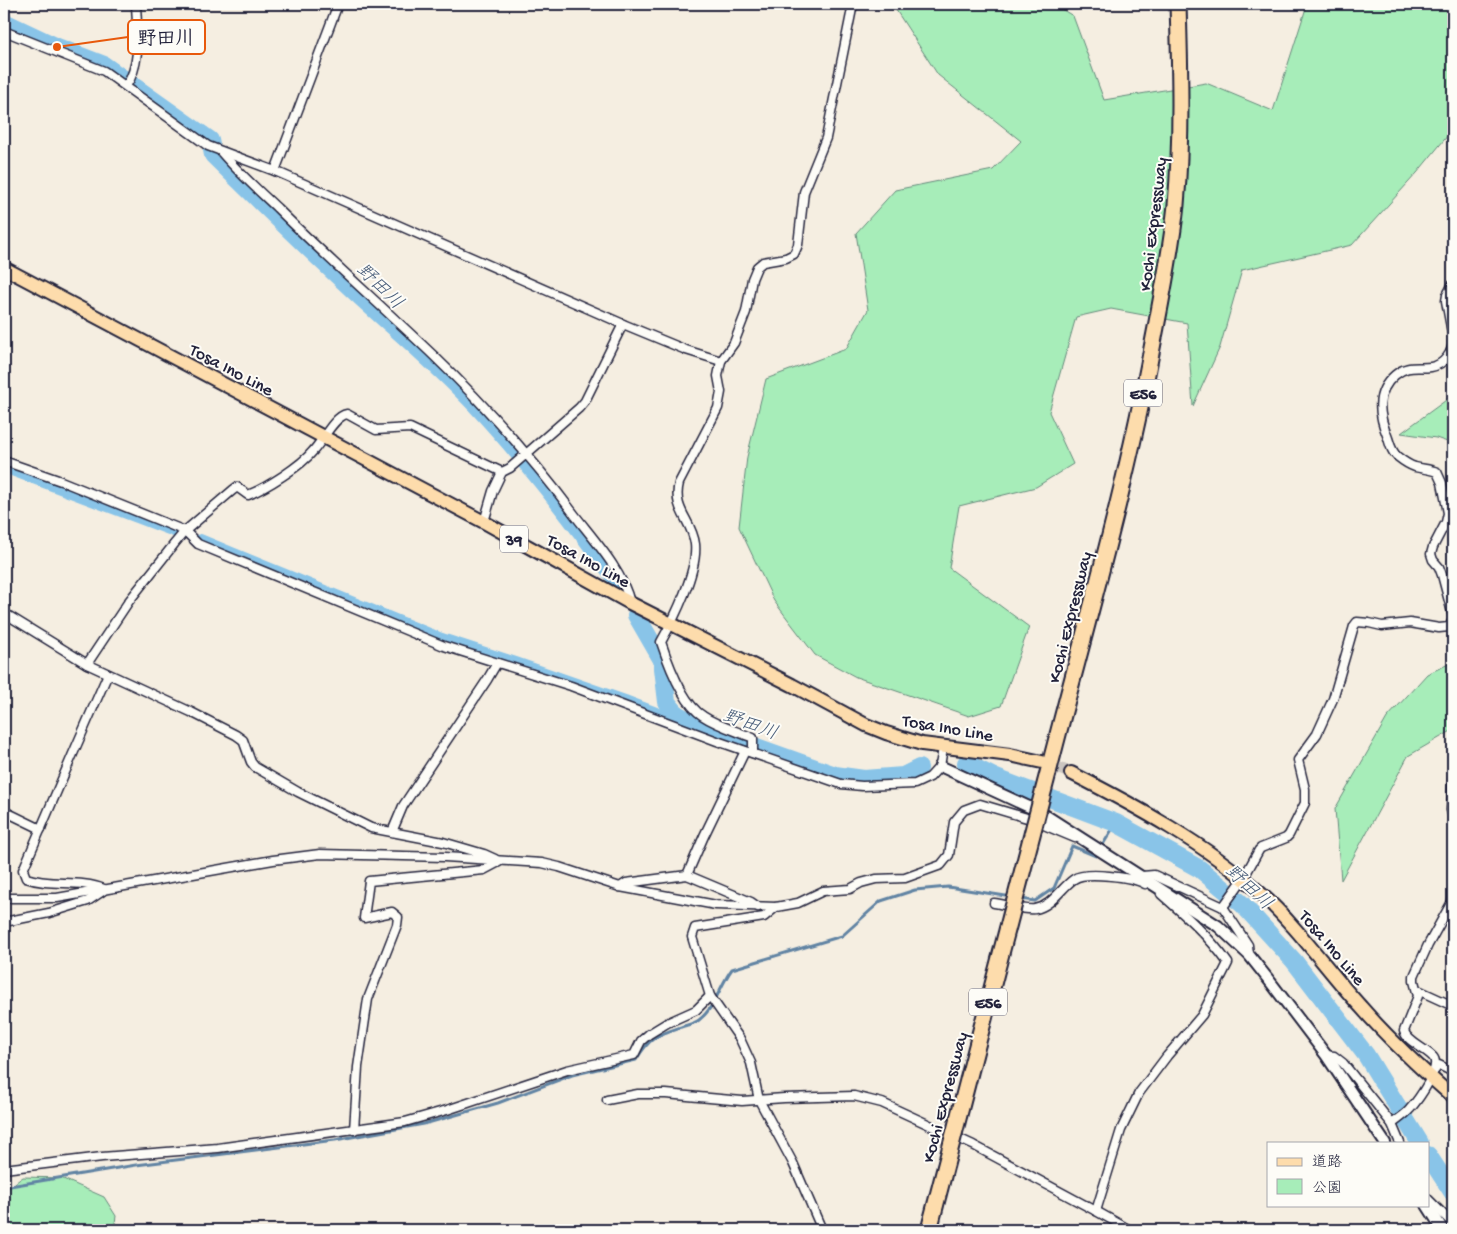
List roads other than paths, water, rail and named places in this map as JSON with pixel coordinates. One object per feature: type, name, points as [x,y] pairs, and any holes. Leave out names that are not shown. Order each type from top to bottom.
[{"type":"highway","name":"Kochi Expressway","points":[[929,1230],[1045,768],[1142,399],[1163,291],[1176,206],[1181,86],[1178,4]]},
{"type":"main road","name":"Tosa Ino Line","points":[[4,268],[484,522],[630,603],[792,684],[866,725],[905,739],[943,748],[1010,755],[1045,768]]},
{"type":"main road","name":"Tosa Ino Line","points":[[1071,773],[1109,792],[1192,841],[1228,866],[1241,882],[1277,910],[1360,1007],[1432,1074],[1453,1098]]},
{"type":"street","points":[[126,86],[135,71],[138,35],[136,4]]},
{"type":"street","points":[[275,171],[338,4]]},
{"type":"street","points":[[687,874],[704,836],[749,752],[753,738],[701,716],[686,697],[671,670],[662,642],[672,624],[691,574],[695,546],[693,534],[677,501],[676,492],[718,408],[721,392],[718,376],[721,361],[734,343],[743,320],[756,267],[763,262],[786,258],[794,254],[798,245],[804,192],[826,138],[853,4]]},
{"type":"street","points":[[4,31],[104,71],[215,149],[321,252],[474,395],[557,491],[627,589],[630,603]]},
{"type":"street","points":[[215,149],[275,171],[623,324],[686,350],[721,361]]},
{"type":"street","points":[[1223,907],[1262,848],[1289,836],[1304,807],[1305,789],[1298,760],[1317,734],[1333,699],[1354,626],[1357,622],[1389,626],[1410,623],[1439,628],[1449,627],[1453,618],[1442,575],[1431,554],[1448,516],[1442,483],[1437,472],[1410,465],[1393,453],[1380,420],[1379,405],[1386,385],[1394,375],[1411,367],[1436,366],[1451,352],[1453,339],[1446,301],[1453,284]]},
{"type":"street","points":[[484,522],[493,491],[502,472],[510,468],[585,401],[623,324]]},
{"type":"street","points":[[87,664],[129,601],[185,531],[233,490],[237,488],[248,495],[259,491],[305,459],[343,414],[347,414],[376,430],[410,428],[502,472]]},
{"type":"street","points":[[4,461],[61,481],[185,531],[198,544],[444,646],[571,686],[841,784],[862,786],[915,784],[930,777],[940,766],[943,748]]},
{"type":"street","points":[[4,613],[87,664],[236,735],[243,740],[251,762],[255,767],[358,823],[371,828],[443,842],[484,854],[499,861]]},
{"type":"street","points":[[392,832],[403,806],[497,663]]},
{"type":"street","points":[[104,889],[93,885],[36,882],[26,878],[23,870],[47,816],[57,787],[108,674]]},
{"type":"street","points":[[940,766],[1040,812],[1218,926],[1249,955],[1326,1055],[1384,1142]]},
{"type":"street","points":[[1453,777],[1451,810],[1453,817]]},
{"type":"street","points":[[4,898],[57,898],[273,860],[320,854],[445,857],[542,864],[559,866],[620,887],[716,905],[776,907],[798,903],[823,891],[850,889],[861,883],[876,879],[905,878],[941,865],[949,855],[954,822],[964,810],[980,804],[1027,818],[1090,844]]},
{"type":"street","points":[[4,811],[41,828]]},
{"type":"street","points":[[354,1130],[358,1067],[368,1000],[397,925],[398,917],[392,912],[364,918],[370,881],[484,870],[499,861]]},
{"type":"street","points":[[620,887],[626,884],[687,874],[751,902],[758,907]]},
{"type":"street","points":[[994,902],[1034,910],[1044,906],[1058,896],[1077,877],[1111,875],[1141,878],[1154,875],[1223,907],[1248,945],[1249,955]]},
{"type":"street","points":[[1096,1210],[1121,1130],[1139,1093],[1202,1015],[1228,963],[1189,918],[1141,878]]},
{"type":"street","points":[[4,922],[50,913],[88,902],[104,889]]},
{"type":"street","points":[[1392,1124],[1409,1110],[1420,1097],[1436,1063],[1433,1057],[1404,1034],[1418,996],[1414,976],[1428,944],[1453,900]]},
{"type":"street","points":[[776,907],[764,917],[696,928],[692,937],[710,996],[740,1040],[751,1063],[759,1100],[793,1163],[822,1230]]},
{"type":"street","points":[[1418,990],[1453,1006]]},
{"type":"street","points":[[4,1169],[102,1157],[218,1148],[405,1122],[567,1070],[634,1055],[641,1041],[649,1034],[666,1023],[696,1010],[710,996]]},
{"type":"street","points":[[1326,1055],[1334,1056],[1343,1063],[1392,1124],[1400,1142]]},
{"type":"street","points":[[1432,1074],[1439,1066],[1453,1072]]},
{"type":"street","points":[[607,1100],[638,1094],[666,1094],[742,1101],[854,1096],[882,1103],[973,1146],[1096,1210],[1130,1230]]},
{"type":"street","points":[[1430,1201],[1453,1224]]},
{"type":"street","points":[[1428,1206],[1442,1230]]},
{"type":"waterway","name":"野田川","points":[[4,22],[57,47],[104,65],[210,140],[213,155],[317,256],[477,406],[550,491],[617,580]]},
{"type":"waterway","points":[[4,468],[177,533]]},
{"type":"waterway","points":[[200,539],[439,637],[698,726]]},
{"type":"waterway","name":"野田川","points":[[636,615],[662,660],[667,702],[677,714],[698,726],[835,775],[864,779],[903,776],[919,768]]},
{"type":"waterway","name":"野田川","points":[[966,763],[996,778],[1116,823],[1200,869],[1242,904],[1294,961],[1366,1055],[1419,1142]]},
{"type":"waterway","points":[[1021,899],[1035,901],[1054,888],[1072,846],[1096,856],[1116,823]]},
{"type":"waterway","points":[[4,1187],[136,1165],[335,1140],[424,1124],[498,1103],[572,1075],[636,1060],[646,1046],[655,1038],[695,1022],[705,1015],[732,969],[842,936],[881,901],[915,890],[948,887],[1012,897]]},
{"type":"waterway","name":"野田川","points":[[1430,1158],[1453,1193]]},
{"type":"tunnel","points":[[1042,762],[1071,773]]},
{"type":"place","name":"野田川","points":[[57,47]]}]
